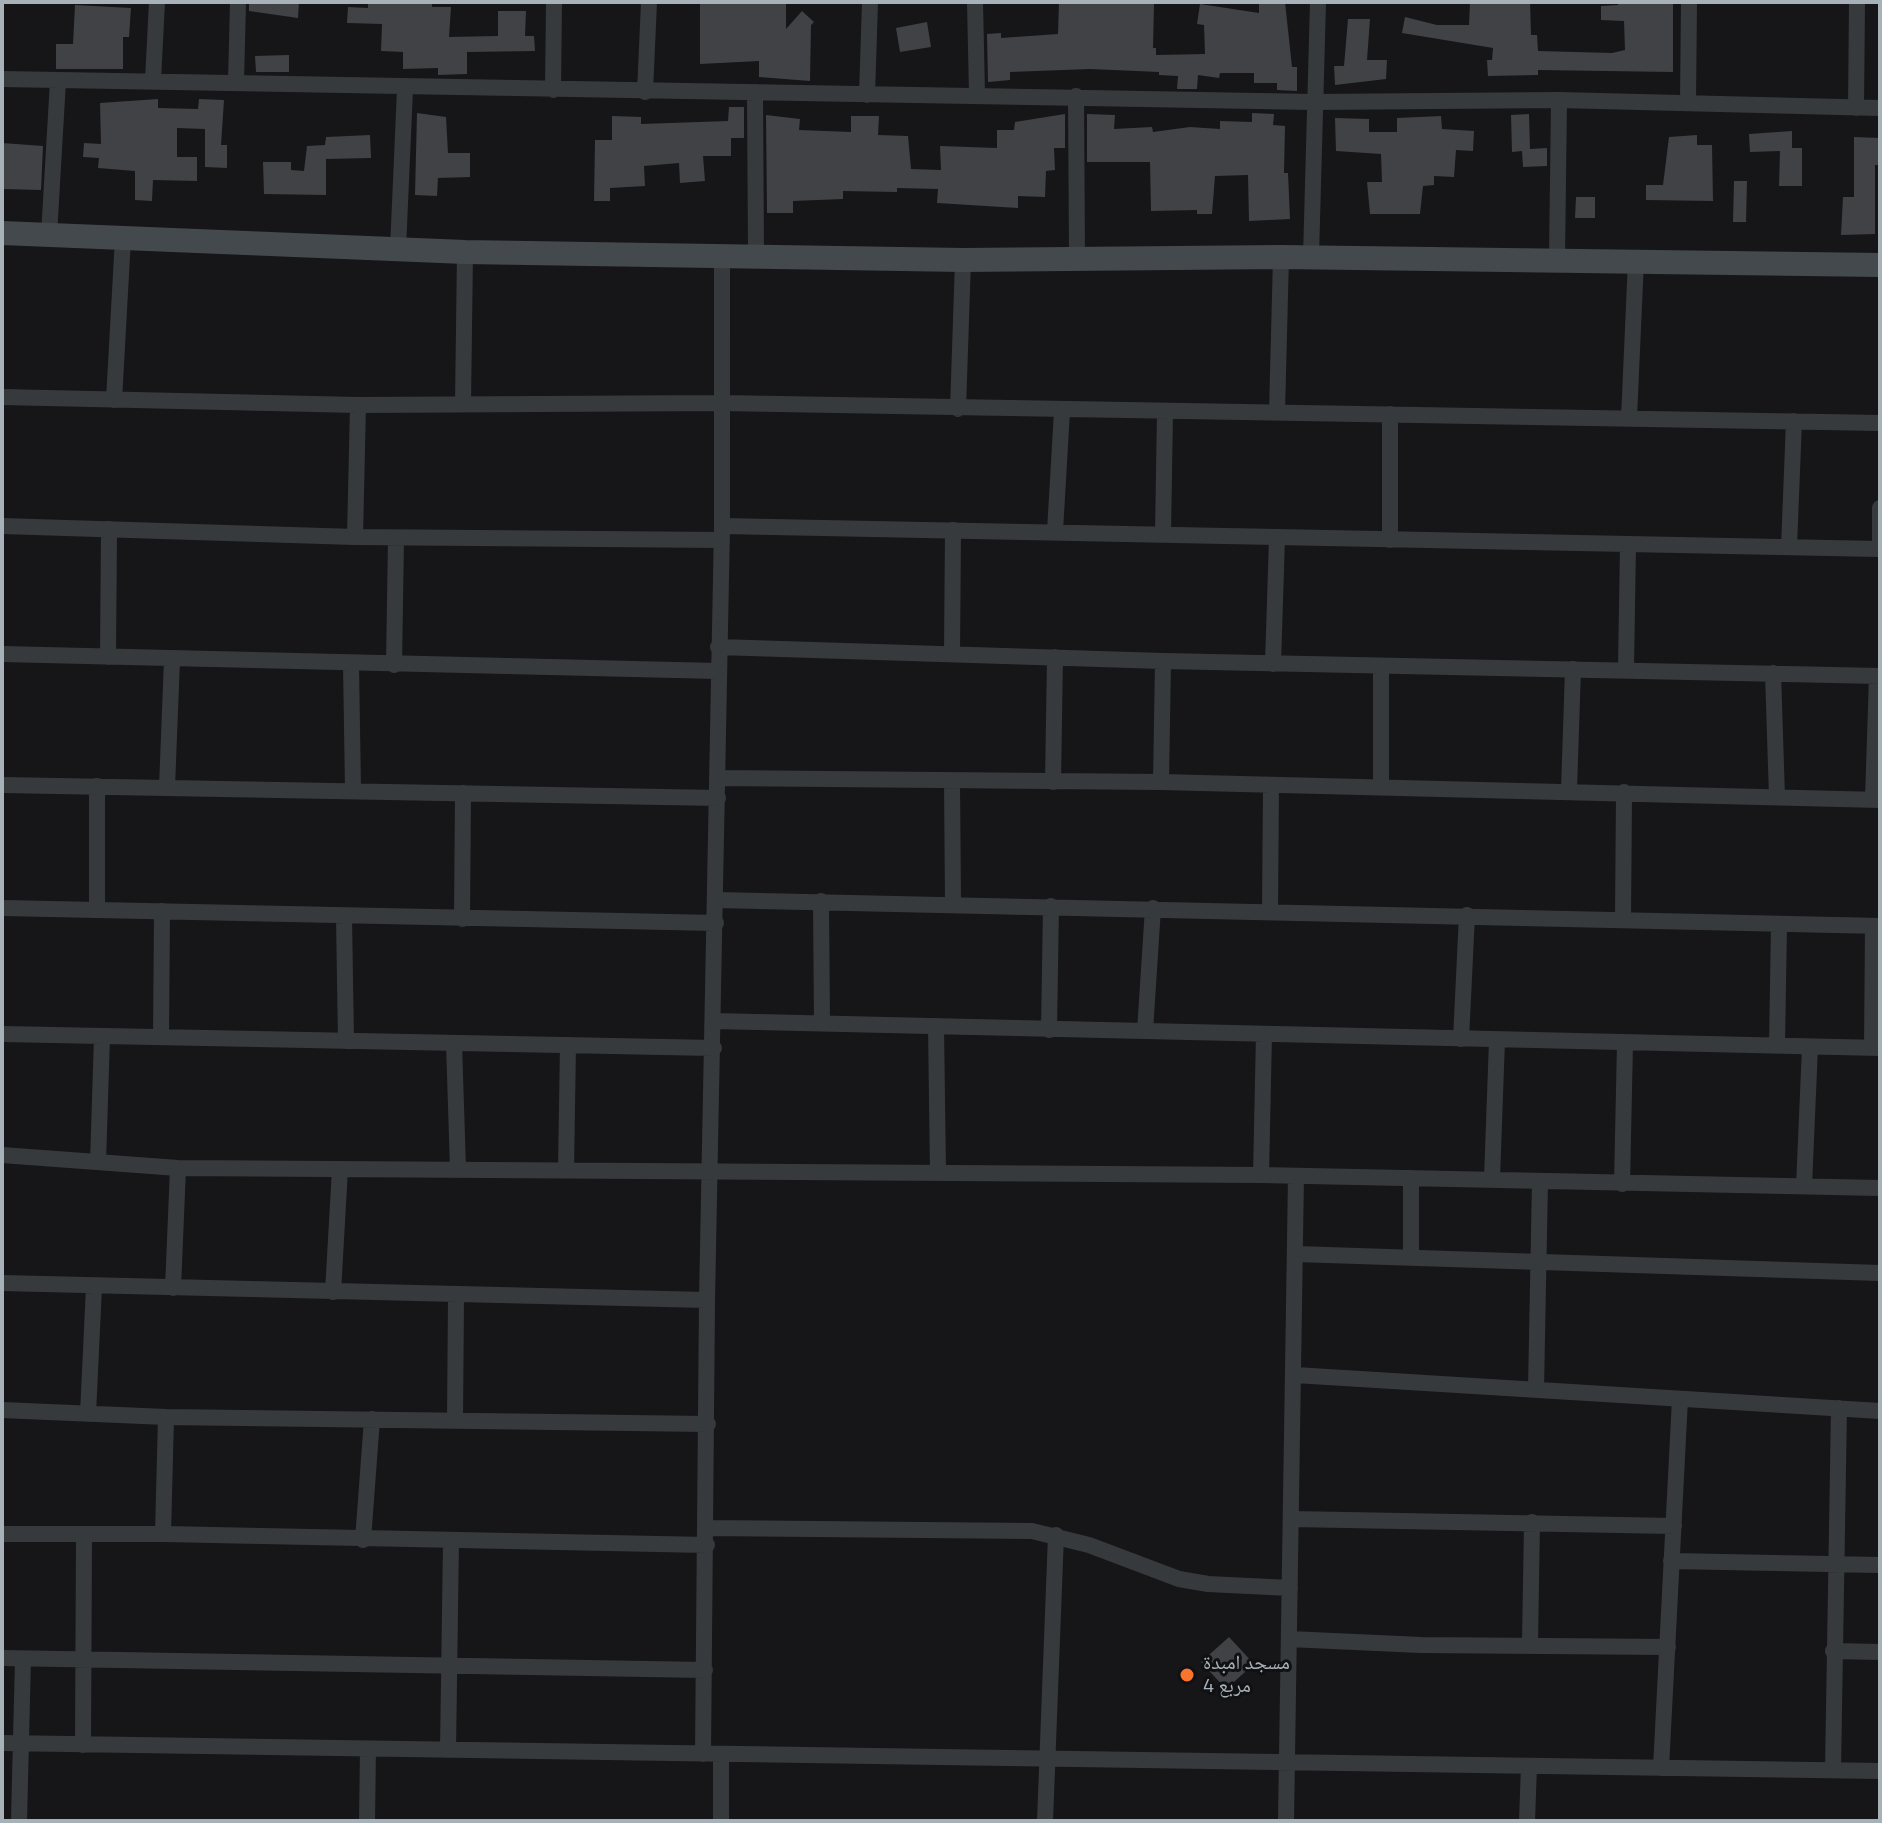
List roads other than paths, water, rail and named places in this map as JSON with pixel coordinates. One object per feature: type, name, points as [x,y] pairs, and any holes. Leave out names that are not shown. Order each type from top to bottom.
[{"type":"street","points":[[153,80],[157,2]]},
{"type":"street","points":[[236,82],[238,2]]},
{"type":"street","points":[[553,90],[554,2]]},
{"type":"street","points":[[645,92],[649,2]]},
{"type":"street","points":[[867,95],[870,2]]},
{"type":"street","points":[[975,2],[977,94]]},
{"type":"street","points":[[1311,257],[1318,2]]},
{"type":"street","points":[[1688,102],[1689,2]]},
{"type":"street","points":[[1856,108],[1857,2]]},
{"type":"street","points":[[2,79],[236,82],[405,89],[977,94],[1314,102],[1559,100],[1880,108]]},
{"type":"street","points":[[49,235],[58,81]]},
{"type":"street","points":[[398,249],[405,89]]},
{"type":"street","points":[[755,92],[756,255]]},
{"type":"street","points":[[1076,96],[1077,258]]},
{"type":"street","points":[[1557,259],[1559,100]]},
{"type":"street","points":[[2,233],[465,252],[963,260],[1311,257],[1880,265]]},
{"type":"street","points":[[114,400],[123,238]]},
{"type":"street","points":[[463,404],[465,252]]},
{"type":"street","points":[[703,1754],[707,1300],[712,1172],[722,533],[722,255]]},
{"type":"street","points":[[1277,412],[1281,257]]},
{"type":"street","points":[[958,409],[963,260]]},
{"type":"street","points":[[1629,418],[1636,260]]},
{"type":"street","points":[[2,397],[358,405],[721,403],[1880,423]]},
{"type":"street","points":[[355,537],[358,405]]},
{"type":"street","points":[[1055,531],[1062,411]]},
{"type":"street","points":[[1163,534],[1165,412]]},
{"type":"street","points":[[1390,414],[1390,540]]},
{"type":"street","points":[[1789,547],[1794,421]]},
{"type":"street","points":[[2,526],[396,538],[1055,531],[1880,549],[1880,508]]},
{"type":"street","points":[[108,657],[109,529]]},
{"type":"street","points":[[952,654],[953,530]]},
{"type":"street","points":[[394,665],[396,538]]},
{"type":"street","points":[[1273,664],[1277,538]]},
{"type":"street","points":[[1626,669],[1628,544]]},
{"type":"street","points":[[718,647],[1273,664],[1879,676],[1876,800],[1161,782],[718,778]]},
{"type":"street","points":[[2,654],[718,671]]},
{"type":"street","points":[[1053,782],[1055,657]]},
{"type":"street","points":[[167,787],[172,660]]},
{"type":"street","points":[[1161,782],[1163,661]]},
{"type":"street","points":[[351,664],[353,790]]},
{"type":"street","points":[[1381,666],[1381,787]]},
{"type":"street","points":[[1569,790],[1573,669]]},
{"type":"street","points":[[1773,673],[1777,797]]},
{"type":"street","points":[[952,781],[953,903]]},
{"type":"street","points":[[2,785],[718,798]]},
{"type":"street","points":[[97,786],[97,910]]},
{"type":"street","points":[[1270,911],[1271,786]]},
{"type":"street","points":[[1623,920],[1624,792]]},
{"type":"street","points":[[462,919],[463,793]]},
{"type":"street","points":[[714,1021],[1876,1048],[1876,926],[716,900]]},
{"type":"street","points":[[821,901],[822,1022]]},
{"type":"street","points":[[1049,1030],[1051,906]]},
{"type":"street","points":[[2,908],[716,923]]},
{"type":"street","points":[[1145,1031],[1153,908]]},
{"type":"street","points":[[161,1037],[162,911]]},
{"type":"street","points":[[1461,1039],[1467,915]]},
{"type":"street","points":[[344,917],[346,1041]]},
{"type":"street","points":[[1777,1045],[1779,924]]},
{"type":"street","points":[[936,1026],[938,1173]]},
{"type":"street","points":[[2,1034],[714,1048]]},
{"type":"street","points":[[1261,1175],[1264,1034]]},
{"type":"street","points":[[98,1162],[102,1037]]},
{"type":"street","points":[[1492,1179],[1497,1040]]},
{"type":"street","points":[[454,1043],[458,1169]]},
{"type":"street","points":[[1622,1184],[1625,1043]]},
{"type":"street","points":[[566,1169],[568,1045]]},
{"type":"street","points":[[1804,1186],[1810,1047]]},
{"type":"street","points":[[2,1155],[178,1168],[1261,1175],[1880,1188]]},
{"type":"street","points":[[173,1288],[178,1168]]},
{"type":"street","points":[[333,1292],[340,1169]]},
{"type":"street","points":[[1286,1821],[1296,1176]]},
{"type":"street","points":[[1411,1178],[1411,1257]]},
{"type":"street","points":[[1536,1389],[1540,1181]]},
{"type":"street","points":[[1296,1254],[1880,1273]]},
{"type":"street","points":[[2,1283],[456,1297],[707,1300]]},
{"type":"street","points":[[88,1414],[94,1287]]},
{"type":"street","points":[[455,1420],[456,1297]]},
{"type":"street","points":[[1295,1375],[1880,1411]]},
{"type":"street","points":[[1661,1768],[1680,1399]]},
{"type":"street","points":[[1833,1770],[1839,1408]]},
{"type":"street","points":[[2,1410],[166,1417],[708,1424]]},
{"type":"street","points":[[163,1534],[166,1417]]},
{"type":"street","points":[[363,1540],[372,1419]]},
{"type":"street","points":[[1292,1519],[1674,1526]]},
{"type":"street","points":[[1530,1644],[1532,1522]]},
{"type":"street","points":[[2,1534],[163,1534],[451,1541],[1032,1531],[1056,1535],[1179,1579],[1208,1584],[1290,1588]]},
{"type":"street","points":[[83,1745],[84,1534]]},
{"type":"street","points":[[1045,1821],[1056,1535]]},
{"type":"street","points":[[448,1750],[451,1541]]},
{"type":"street","points":[[1671,1561],[1880,1565]]},
{"type":"street","points":[[1289,1639],[1421,1645],[1668,1647]]},
{"type":"street","points":[[1833,1651],[1880,1652]]},
{"type":"street","points":[[2,1658],[705,1670]]},
{"type":"street","points":[[19,1821],[10,1744],[23,1659]]},
{"type":"street","points":[[10,1744],[1880,1771]]},
{"type":"street","points":[[367,1821],[368,1749]]},
{"type":"street","points":[[721,1754],[721,1821]]},
{"type":"street","points":[[1527,1821],[1529,1766]]},
{"type":"place","name":"مسجد امبدة مربع 4","points":[[1187,1675]]}]
